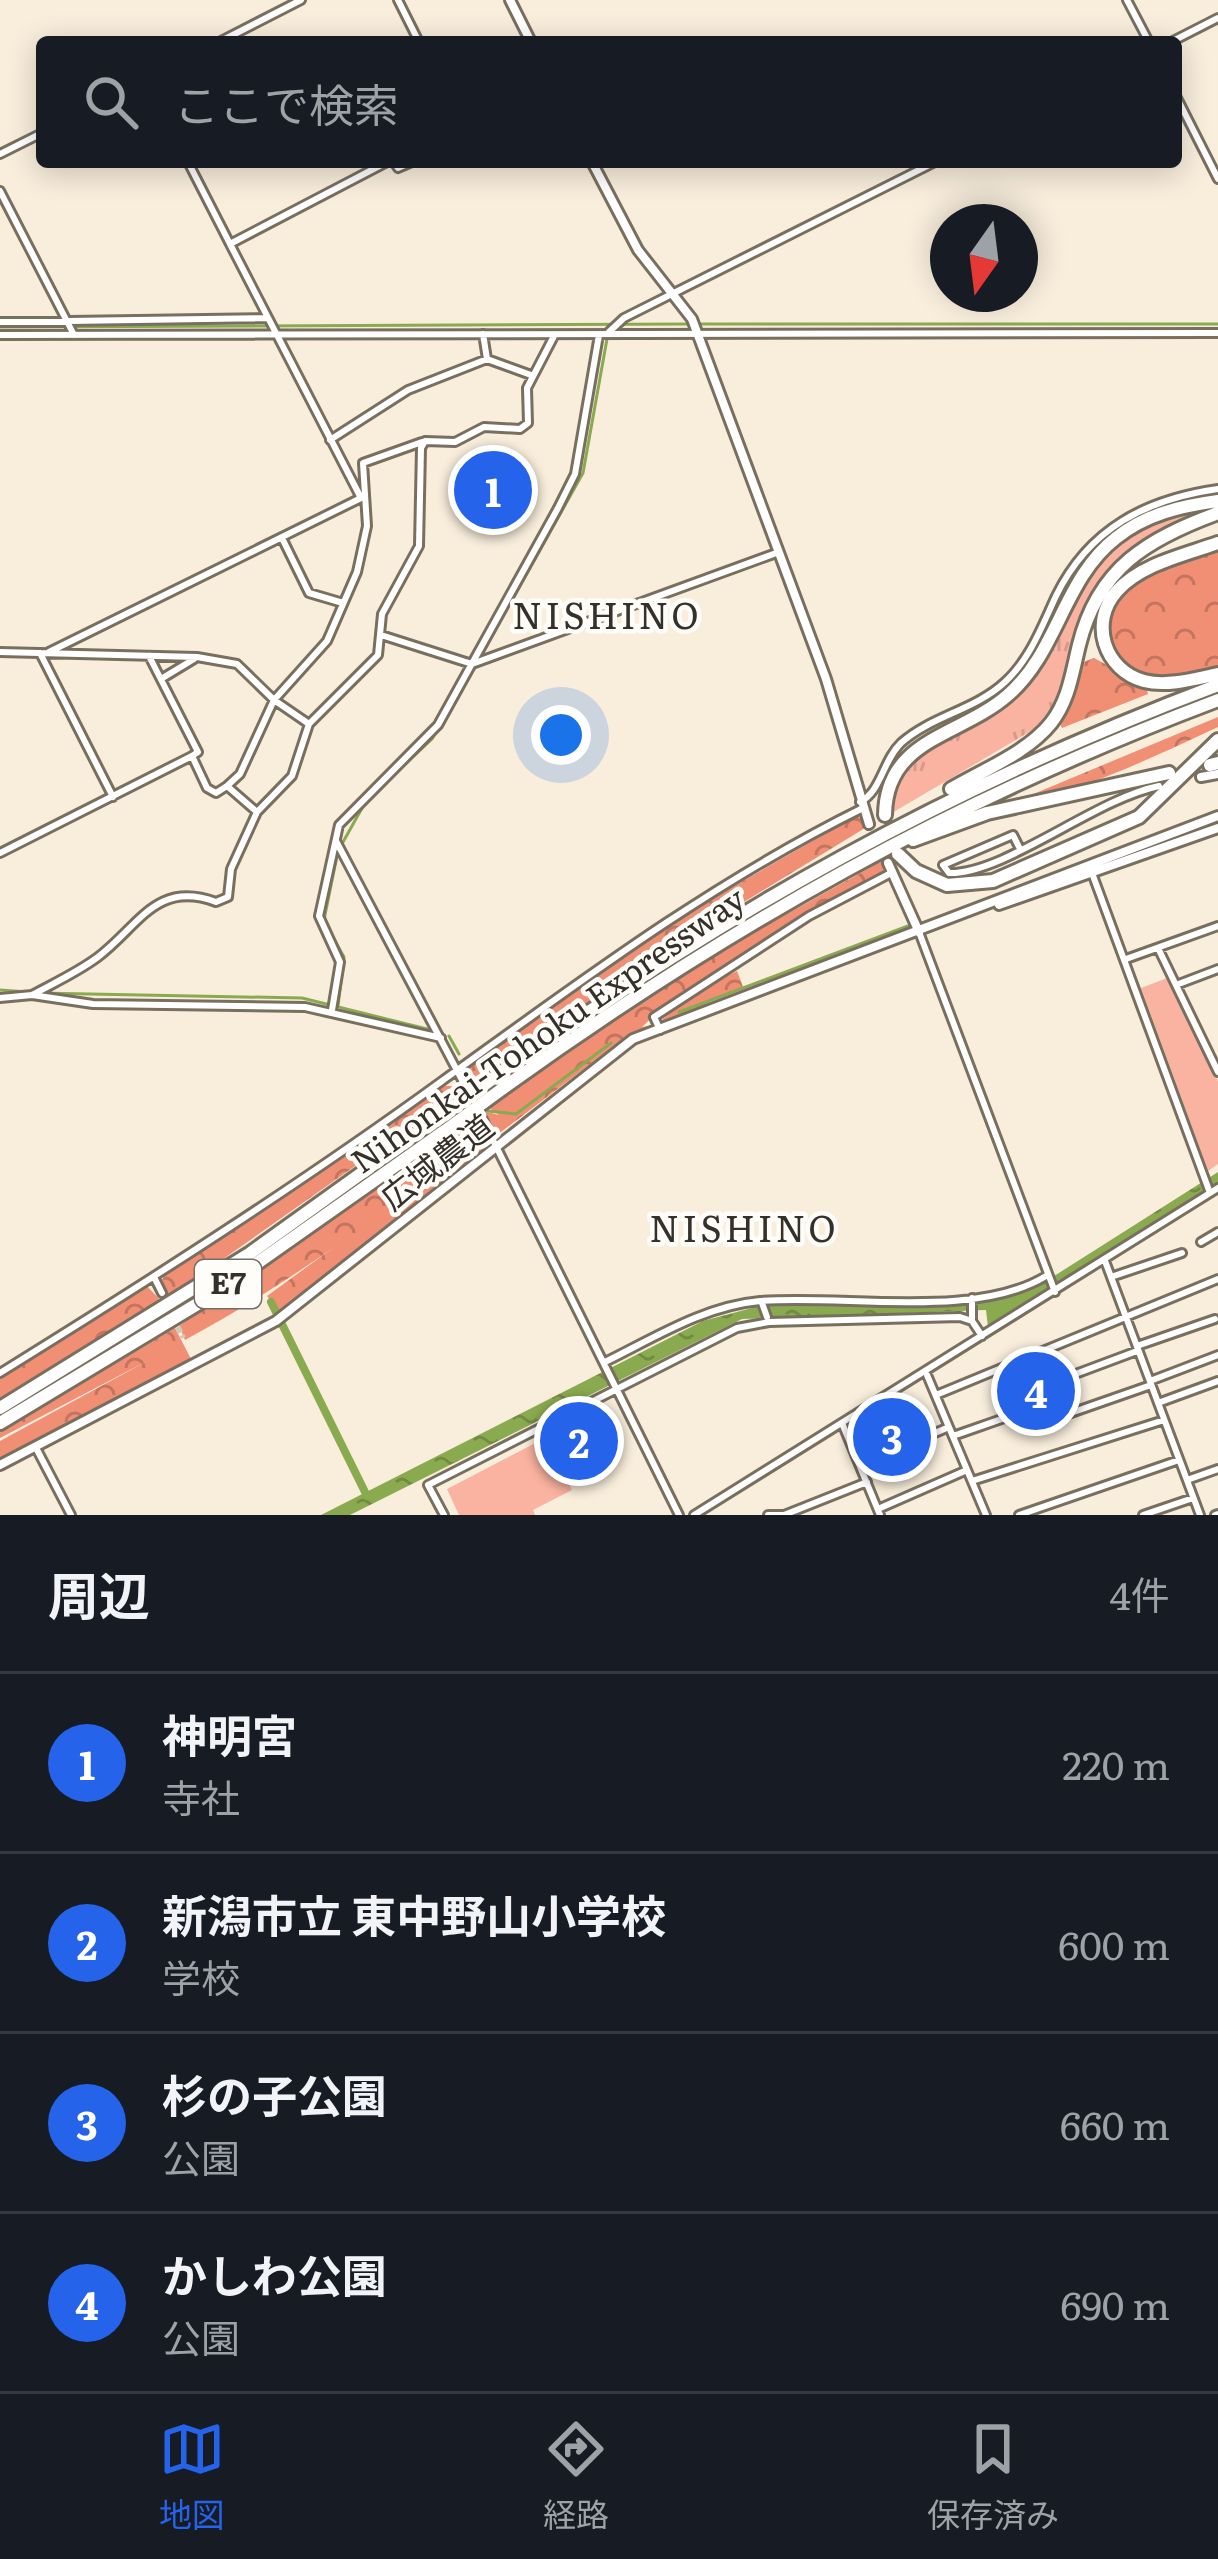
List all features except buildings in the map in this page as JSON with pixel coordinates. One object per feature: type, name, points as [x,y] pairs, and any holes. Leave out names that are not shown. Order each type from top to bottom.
[{"type":"highway","points":[[885,815],[889,782],[904,758],[991,708],[1022,681],[1078,580],[1103,549],[1155,515],[1218,501]]},
{"type":"highway","points":[[825,862],[1046,729],[1065,700],[1090,608],[1115,568],[1165,533],[1218,513]]},
{"type":"highway","points":[[1218,543],[1128,582],[1109,602],[1102,629],[1117,666],[1141,680],[1178,682],[1218,674]]},
{"type":"highway","name":"Nihonkai-Tohoku Expressway","points":[[0,1423],[209,1298],[695,940],[825,862],[1000,774],[1218,685]]},
{"type":"highway","name":"Nihonkai-Tohoku Expressway","points":[[498,1083],[741,926],[991,793],[1218,700]]},
{"type":"highway","points":[[893,863],[957,886],[993,881],[1139,817],[1218,740]]},
{"type":"highway","points":[[741,926],[937,830],[1020,805],[1169,773]]},
{"type":"highway","name":"Nihonkai-Tohoku Expressway","points":[[0,1408],[249,1254],[441,1125]]},
{"type":"street","points":[[231,36],[301,0]]},
{"type":"street","points":[[398,0],[416,36]]},
{"type":"street","points":[[510,0],[528,36]]},
{"type":"street","points":[[1127,0],[1146,36]]},
{"type":"street","points":[[1182,36],[1218,18]]},
{"type":"street","points":[[1182,108],[1218,179]]},
{"type":"street","points":[[0,154],[36,136]]},
{"type":"street","points":[[191,168],[361,498]]},
{"type":"street","points":[[230,244],[378,168]]},
{"type":"street","points":[[595,168],[638,250],[698,334],[835,704],[869,824]]},
{"type":"street","points":[[332,1010],[340,962],[319,916],[338,825],[438,725],[575,474],[603,334],[624,318],[923,168]]},
{"type":"street","points":[[0,191],[74,335]]},
{"type":"street","points":[[0,322],[268,318]]},
{"type":"street","points":[[0,335],[1218,332]]},
{"type":"street","points":[[483,334],[487,358]]},
{"type":"street","points":[[192,756],[207,788],[216,793],[227,786],[240,774],[274,700],[327,641],[367,526],[361,498],[363,463],[425,441],[455,442],[484,427],[520,429],[528,423],[531,375],[555,334]]},
{"type":"street","points":[[330,440],[408,390],[487,358],[531,375]]},
{"type":"street","points":[[32,995],[100,956],[128,927],[170,899],[189,892],[216,902],[228,897],[231,869],[257,812],[292,776],[309,724],[379,655],[382,614],[419,546],[418,464],[425,441]]},
{"type":"street","points":[[0,1373],[154,1277],[455,1071],[554,996],[711,893],[862,805],[905,740],[1004,683],[1029,652],[1078,559],[1106,531],[1161,501],[1218,489]]},
{"type":"street","points":[[45,653],[361,498]]},
{"type":"street","points":[[282,538],[309,593],[343,603]]},
{"type":"street","points":[[381,635],[472,664],[779,552]]},
{"type":"street","points":[[0,652],[197,657],[237,664],[274,700],[309,724]]},
{"type":"street","points":[[45,653],[113,797]]},
{"type":"street","points":[[0,853],[198,752],[149,655]]},
{"type":"street","points":[[160,679],[197,657]]},
{"type":"street","points":[[227,786],[257,812]]},
{"type":"street","points":[[1019,848],[1013,835],[944,865],[949,873],[962,872],[1019,848],[1116,800],[1159,787]]},
{"type":"street","name":"広域農道","points":[[1091,869],[1218,816]]},
{"type":"street","name":"広域農道","points":[[0,1465],[276,1321],[614,1052],[660,1030],[919,932],[1218,828]]},
{"type":"street","points":[[336,841],[441,1038],[680,1515]]},
{"type":"street","points":[[660,1030],[654,1017],[893,863],[1054,1290]]},
{"type":"street","points":[[694,1515],[1214,1191],[1204,1178],[1091,869]]},
{"type":"street","points":[[1126,959],[1218,926]]},
{"type":"street","points":[[1158,948],[1214,1055],[1218,1072]]},
{"type":"street","points":[[1176,985],[1218,969]]},
{"type":"street","points":[[0,998],[32,995],[93,1004],[332,1010],[441,1038]]},
{"type":"street","points":[[1201,1242],[1218,1232]]},
{"type":"street","points":[[1111,1277],[1182,1253]]},
{"type":"street","points":[[1105,1261],[1200,1515]]},
{"type":"street","points":[[154,1277],[161,1293]]},
{"type":"street","points":[[605,1364],[719,1309],[761,1301],[972,1299],[1006,1294],[1047,1278]]},
{"type":"street","points":[[936,1395],[1218,1279]]},
{"type":"street","points":[[972,1299],[972,1317],[982,1336]]},
{"type":"street","points":[[861,1301],[867,1317]]},
{"type":"street","points":[[762,1303],[767,1317]]},
{"type":"street","points":[[444,1515],[428,1485],[616,1385],[753,1323],[972,1317]]},
{"type":"street","points":[[860,1465],[1053,1401],[1046,1385],[1215,1319]]},
{"type":"street","points":[[1065,1415],[1218,1355]]},
{"type":"street","points":[[926,1373],[986,1515]]},
{"type":"street","points":[[1158,1403],[1218,1382]]},
{"type":"street","points":[[972,1481],[1164,1420]]},
{"type":"street","points":[[842,1423],[879,1512],[967,1470]]},
{"type":"street","points":[[35,1446],[71,1515]]},
{"type":"street","points":[[1019,1515],[1179,1460]]},
{"type":"street","points":[[1187,1480],[1218,1468]]},
{"type":"street","points":[[768,1515],[784,1515],[866,1482]]},
{"type":"street","points":[[1143,1515],[1193,1498]]},
{"type":"green space","points":[[1215,507],[1151,538],[1102,582],[1090,601],[1048,721],[892,813],[894,789],[918,756],[1011,700],[1074,598],[1108,554],[1152,522]]},
{"type":"green space","points":[[1218,548],[1218,668],[1161,677],[1129,666],[1109,636],[1111,611],[1118,599],[1150,573]]},
{"type":"green space","points":[[1094,658],[1146,686],[1148,694],[1062,728],[1058,720],[1081,663]]},
{"type":"green space","points":[[1218,717],[1218,727],[1123,770],[1068,790],[1031,795]]},
{"type":"green space","points":[[856,816],[863,819],[865,828],[644,963],[475,1081],[466,1066],[696,908]]},
{"type":"green space","points":[[882,861],[884,873],[667,1003],[642,1027],[655,1025],[610,1049],[497,1135],[484,1111],[499,1115],[488,1107],[688,969]]},
{"type":"green space","points":[[737,971],[743,987],[690,1008],[745,992],[659,1022],[700,989]]},
{"type":"green space","points":[[1167,978],[1218,1081],[1218,1164],[1208,1171],[1141,988]]},
{"type":"green space","points":[[442,1086],[452,1086],[459,1093],[165,1300],[160,1283],[165,1275]]},
{"type":"green space","points":[[475,1117],[484,1134],[413,1190],[301,1270],[185,1340],[179,1326]]},
{"type":"green space","points":[[485,1137],[489,1145],[480,1154],[279,1313],[267,1296]]},
{"type":"green space","points":[[147,1286],[162,1302],[0,1401],[0,1377]]},
{"type":"green space","points":[[175,1328],[191,1359],[0,1459],[0,1441],[151,1359],[0,1438],[0,1432]]},
{"type":"green space","points":[[574,1423],[578,1429],[584,1426],[596,1448],[570,1462],[576,1476],[567,1480],[572,1490],[533,1510],[535,1515],[459,1515],[447,1489]]},
{"type":"water","points":[[1218,1172],[1218,1184],[988,1327],[986,1310],[742,1319],[350,1515],[321,1515],[703,1321],[767,1304],[1012,1296],[1051,1278]]},
{"type":"waterway","points":[[0,327],[688,324]]},
{"type":"waterway","points":[[698,324],[1218,324]]},
{"type":"waterway","points":[[479,659],[583,473],[607,339]]},
{"type":"waterway","points":[[386,782],[432,739],[475,667]]},
{"type":"waterway","points":[[324,920],[338,851],[366,801]]},
{"type":"waterway","points":[[679,1012],[908,926]]},
{"type":"waterway","points":[[331,934],[344,957],[338,1006]]},
{"type":"waterway","points":[[0,990],[28,992]]},
{"type":"waterway","points":[[38,993],[302,998],[427,1029]]},
{"type":"waterway","points":[[449,1036],[459,1054]]},
{"type":"waterway","points":[[488,1111],[516,1114],[611,1043]]},
{"type":"waterway","points":[[271,1302],[367,1496]]},
{"type":"tunnel","points":[[166,1303],[183,1338]]},
{"type":"place","name":"神明宮","points":[[493,490]]},
{"type":"place","name":"かしわ公園","points":[[1036,1391]]},
{"type":"place","name":"杉の子公園","points":[[892,1437]]},
{"type":"place","name":"新潟市立 東中野山小学校","points":[[579,1441]]},
{"type":"district","name":"NISHINO","points":[[607,616]]},
{"type":"district","name":"NISHINO","points":[[744,1229]]}]
